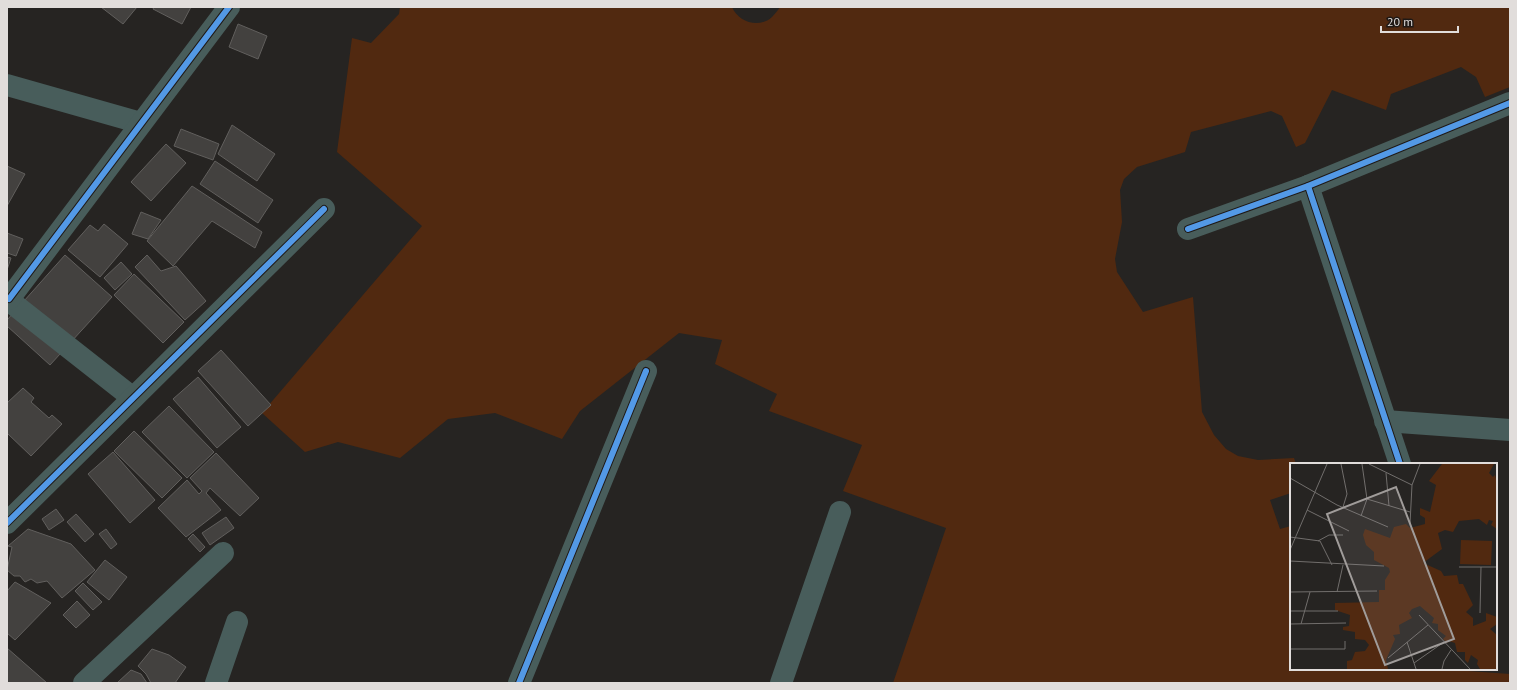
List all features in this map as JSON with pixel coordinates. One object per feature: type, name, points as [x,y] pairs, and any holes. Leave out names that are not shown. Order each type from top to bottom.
[{"type":"street","points":[[133,398],[8,299],[229,7]]},
{"type":"street","points":[[7,85],[141,123]]},
{"type":"street","points":[[1188,229],[1308,186],[1510,103]]},
{"type":"street","points":[[1308,186],[1400,463]]},
{"type":"street","points":[[7,523],[324,209]]},
{"type":"street","points":[[519,683],[646,371]]},
{"type":"street","points":[[1385,421],[1510,430]]},
{"type":"street","points":[[781,683],[840,512]]},
{"type":"street","points":[[84,683],[223,553]]},
{"type":"street","points":[[216,683],[237,622]]},
{"type":"shaded area","points":[[400,7],[732,7],[739,17],[744,20],[761,23],[772,17],[780,7],[1510,7],[1510,87],[1485,97],[1476,77],[1461,67],[1391,94],[1386,110],[1332,90],[1305,143],[1296,147],[1282,116],[1271,111],[1191,132],[1185,152],[1137,167],[1124,179],[1120,190],[1122,222],[1115,259],[1117,272],[1143,312],[1193,297],[1202,412],[1214,435],[1226,449],[1238,456],[1258,460],[1294,458],[1296,463],[1290,463],[1290,493],[1270,500],[1280,529],[1290,526],[1290,670],[1468,670],[1510,674],[1510,683],[893,683],[946,528],[843,491],[862,445],[769,411],[777,394],[715,364],[722,340],[679,333],[580,411],[562,439],[495,413],[448,419],[400,458],[338,442],[305,452],[262,413],[422,226],[337,152],[352,38],[371,43],[399,14]]},
{"type":"building","points":[[101,7],[137,7],[123,24]]},
{"type":"building","points":[[154,7],[191,7],[182,24],[153,9]]},
{"type":"building","points":[[238,24],[267,36],[258,59],[229,47]]},
{"type":"building","points":[[232,125],[275,154],[257,181],[218,154]]},
{"type":"building","points":[[181,129],[219,144],[213,160],[174,146]]},
{"type":"building","points":[[166,144],[186,163],[151,201],[131,182]]},
{"type":"building","points":[[215,161],[273,200],[258,223],[200,184]]},
{"type":"building","points":[[7,166],[25,174],[7,206]]},
{"type":"building","points":[[192,186],[262,232],[255,248],[212,221],[173,266],[147,241]]},
{"type":"building","points":[[141,212],[161,220],[148,239],[132,234]]},
{"type":"building","points":[[104,224],[128,244],[100,277],[68,250],[90,225],[98,231]]},
{"type":"building","points":[[7,233],[23,239],[16,256],[7,253]]},
{"type":"building","points":[[65,255],[112,297],[50,365],[7,326],[7,320]]},
{"type":"building","points":[[147,255],[161,271],[176,266],[206,301],[185,320],[135,267]]},
{"type":"building","points":[[7,257],[11,258],[7,270]]},
{"type":"building","points":[[121,262],[132,274],[115,290],[104,278]]},
{"type":"building","points":[[134,274],[184,322],[163,343],[114,295]]},
{"type":"building","points":[[221,350],[271,405],[248,426],[198,371]]},
{"type":"building","points":[[198,377],[241,427],[217,448],[173,399]]},
{"type":"building","points":[[23,388],[34,398],[31,402],[49,418],[52,415],[62,424],[31,456],[7,433],[7,403]]},
{"type":"building","points":[[169,406],[214,452],[187,478],[142,432]]},
{"type":"building","points":[[134,431],[182,478],[162,498],[114,451]]},
{"type":"building","points":[[113,452],[155,500],[130,523],[88,474]]},
{"type":"building","points":[[216,453],[259,498],[240,516],[210,488],[206,493],[221,510],[186,537],[158,508],[187,480],[199,494],[202,491],[190,478]]},
{"type":"building","points":[[56,509],[64,520],[49,530],[42,519]]},
{"type":"building","points":[[76,514],[94,534],[85,542],[67,522]]},
{"type":"building","points":[[226,517],[234,528],[210,545],[202,533]]},
{"type":"building","points":[[28,529],[71,544],[95,570],[62,598],[47,581],[37,583],[31,579],[25,582],[20,576],[14,576],[7,570],[12,547],[8,546]]},
{"type":"building","points":[[106,529],[117,544],[111,549],[99,534]]},
{"type":"building","points":[[193,534],[205,547],[200,552],[188,539]]},
{"type":"building","points":[[105,560],[127,577],[109,600],[87,582]]},
{"type":"building","points":[[15,582],[51,603],[15,640],[7,633],[7,591]]},
{"type":"building","points":[[83,583],[102,602],[93,610],[75,591]]},
{"type":"building","points":[[77,601],[90,615],[76,628],[63,615]]},
{"type":"building","points":[[7,648],[47,683],[7,683]]},
{"type":"building","points":[[152,649],[169,655],[186,667],[175,683],[151,683],[146,674],[138,666]]},
{"type":"building","points":[[131,670],[141,674],[147,683],[117,683]]},
{"type":"cycle path","points":[[9,299],[229,7]]},
{"type":"cycle path","points":[[1188,229],[1308,186],[1510,103]]},
{"type":"cycle path","points":[[1308,186],[1400,463]]},
{"type":"cycle path","points":[[7,523],[324,209]]},
{"type":"cycle path","points":[[519,683],[646,371]]}]
